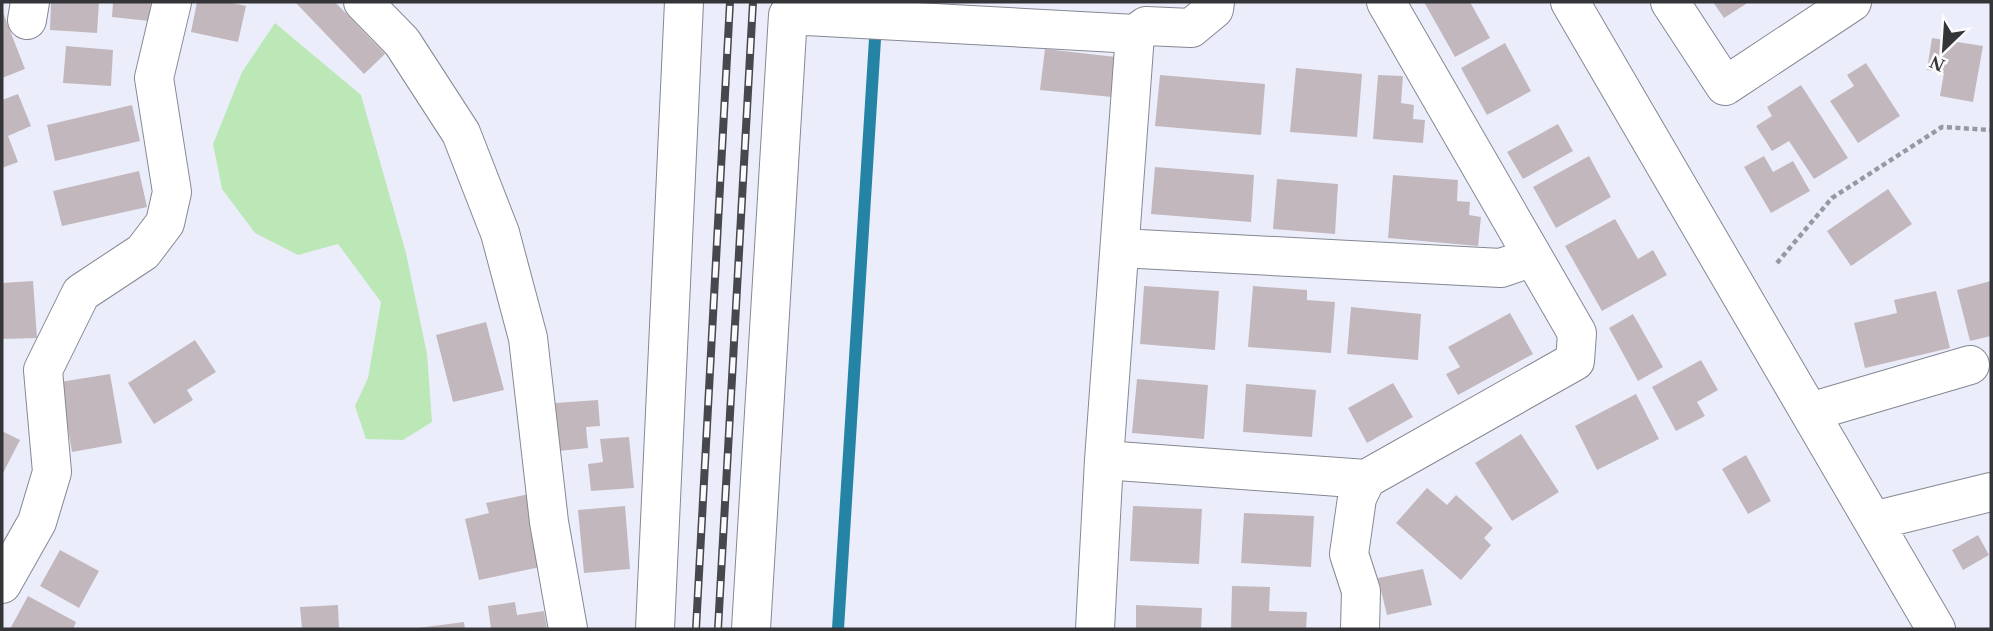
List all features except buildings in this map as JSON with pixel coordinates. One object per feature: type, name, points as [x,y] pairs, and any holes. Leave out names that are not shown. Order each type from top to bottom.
[{"type":"street","points":[[2,584],[37,522],[52,472],[43,370],[81,293],[143,252],[164,223],[172,192],[153,78],[172,2]]},
{"type":"street","points":[[363,2],[402,42],[461,133],[500,233],[528,338],[549,522],[568,629]]},
{"type":"street","points":[[655,629],[684,2]]},
{"type":"street","points":[[751,629],[788,15],[1135,34],[1146,26],[1191,28],[1214,9],[1215,2]]},
{"type":"street","points":[[1104,460],[1366,479],[1575,361],[1577,333],[1386,2]]},
{"type":"street","points":[[1570,2],[1936,629]]},
{"type":"street","points":[[1670,2],[1725,86],[1852,2]]},
{"type":"street","points":[[1095,629],[1104,460],[1135,34]]},
{"type":"street","points":[[1119,248],[1501,268],[1533,257]]},
{"type":"street","points":[[1810,412],[1970,365]]},
{"type":"street","points":[[1360,629],[1361,590],[1349,554],[1357,498],[1366,479]]},
{"type":"street","points":[[1873,522],[1991,492]]},
{"type":"path","points":[[1777,263],[1832,198],[1942,127],[1991,130]]},
{"type":"green space","points":[[275,23],[361,95],[406,253],[427,354],[432,422],[403,440],[366,439],[355,406],[368,378],[381,302],[338,244],[298,255],[255,233],[222,189],[213,144],[242,72]]},
{"type":"waterway","points":[[838,629],[876,23]]},
{"type":"railway","points":[[696,629],[730,2]]},
{"type":"railway","points":[[718,629],[753,2]]}]
